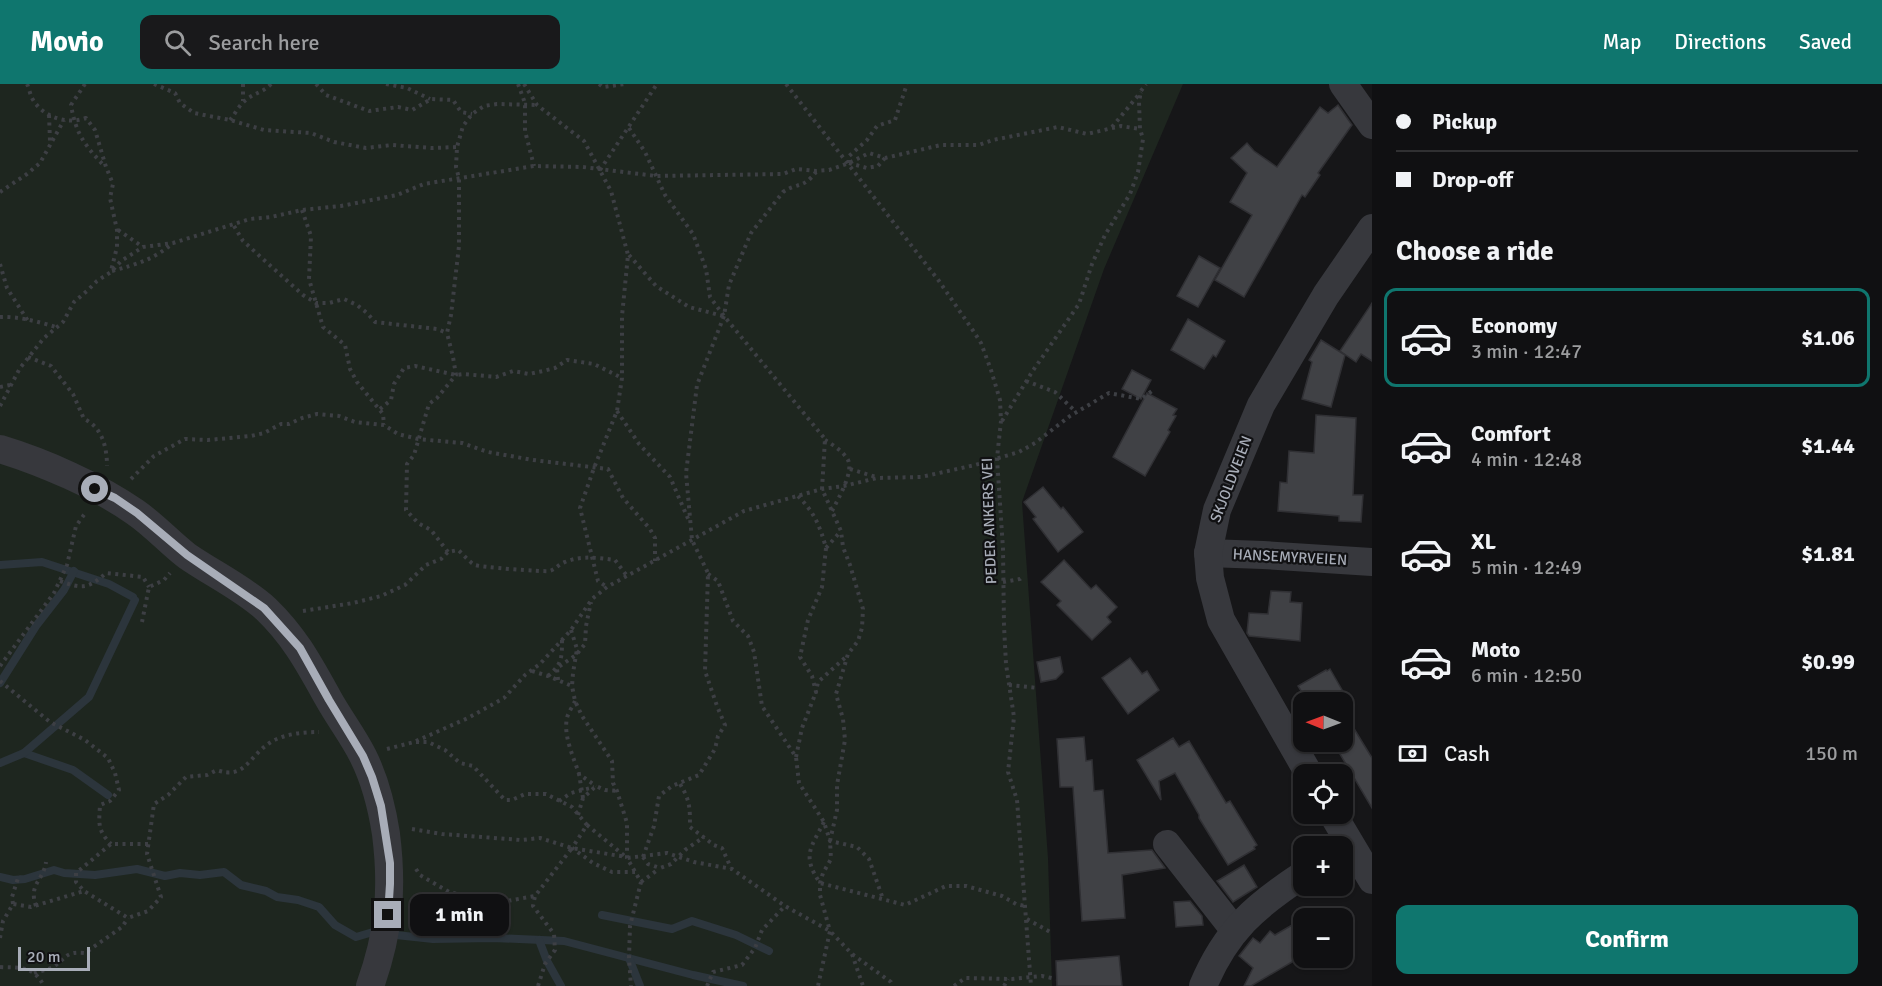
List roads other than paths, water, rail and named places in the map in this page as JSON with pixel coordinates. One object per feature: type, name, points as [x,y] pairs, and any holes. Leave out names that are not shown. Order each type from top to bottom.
[{"type":"street","points":[[1343,84],[1372,124]]},
{"type":"street","name":"SKJOLDVEIEN","points":[[1303,764],[1221,620],[1210,578],[1208,553],[1217,510],[1261,405],[1326,295],[1372,228]]},
{"type":"street","points":[[0,449],[43,463],[137,513],[187,555],[264,608],[300,648],[363,756],[372,777],[383,817],[390,863],[390,903],[387,927],[370,986]]},
{"type":"street","name":"HANSEMYRVEIEN","points":[[1208,553],[1372,562]]},
{"type":"street","points":[[1167,843],[1234,931]]},
{"type":"street","points":[[1353,857],[1372,880]]},
{"type":"street","points":[[1203,986],[1217,955],[1234,931],[1253,911],[1293,882]]},
{"type":"waterway","points":[[0,565],[42,562],[109,584],[133,597]]},
{"type":"waterway","points":[[0,683],[36,626],[64,590],[74,571]]},
{"type":"waterway","points":[[0,763],[24,753],[89,697],[135,600]]},
{"type":"waterway","points":[[24,753],[73,770],[108,795]]},
{"type":"waterway","points":[[0,877],[13,880],[25,879],[54,870],[95,875],[137,869],[165,876],[180,873],[200,875],[224,872],[241,885],[319,907],[335,925],[356,937],[373,932]]},
{"type":"waterway","points":[[602,915],[672,929],[692,921],[736,935],[769,951]]},
{"type":"waterway","points":[[396,935],[433,939],[494,938],[564,941],[743,986]]},
{"type":"waterway","points":[[539,940],[547,961],[561,986]]},
{"type":"waterway","points":[[629,958],[640,986]]}]
